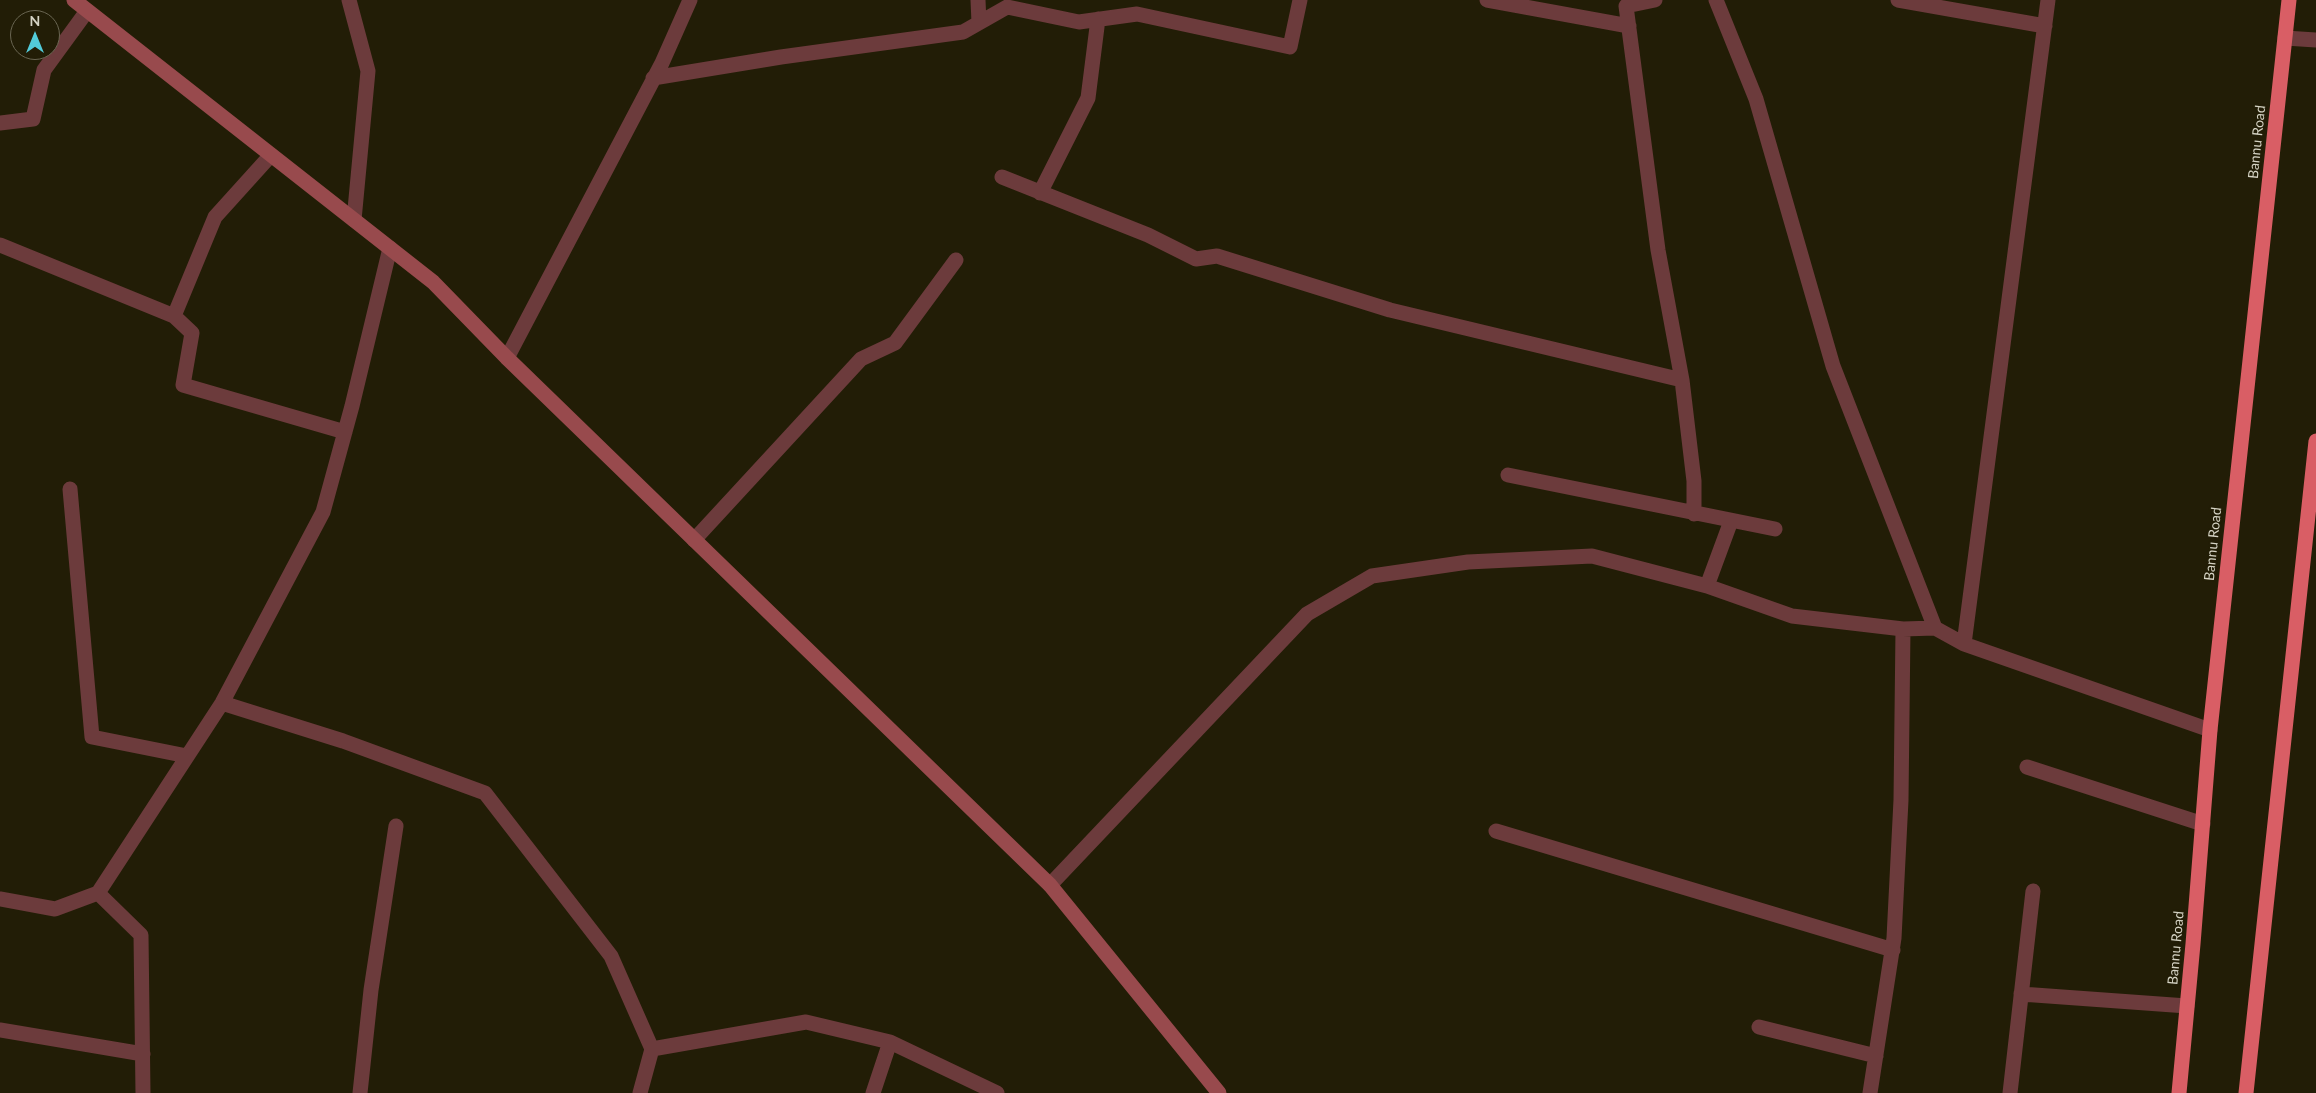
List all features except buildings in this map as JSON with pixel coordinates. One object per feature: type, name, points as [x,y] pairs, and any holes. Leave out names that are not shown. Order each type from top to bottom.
[{"type":"highway","name":"Bannu Road","points":[[2178,1093],[2210,730],[2289,0]]},
{"type":"highway","points":[[2246,1093],[2316,441]]},
{"type":"main road","points":[[74,0],[433,282],[507,358],[1050,884],[1219,1093]]},
{"type":"street","points":[[349,0],[368,72],[354,220]]},
{"type":"street","points":[[507,358],[653,78],[690,0]]},
{"type":"street","points":[[978,0],[979,23]]},
{"type":"street","points":[[653,78],[781,57],[963,32],[1007,8],[1079,22],[1098,20],[1138,7],[1290,47],[1300,0]]},
{"type":"street","points":[[1487,0],[1629,26]]},
{"type":"street","points":[[1655,0],[1626,6],[1658,250],[1682,380],[1694,480],[1694,514]]},
{"type":"street","points":[[1716,0],[1756,99],[1833,366],[1935,628]]},
{"type":"street","points":[[1898,0],[2045,26]]},
{"type":"street","points":[[1964,644],[2048,0]]},
{"type":"street","points":[[0,123],[34,119],[44,70],[87,11]]},
{"type":"street","points":[[1040,193],[1088,98],[1098,20]]},
{"type":"street","points":[[2285,38],[2316,40]]},
{"type":"street","points":[[174,316],[215,217],[271,155]]},
{"type":"street","points":[[1002,177],[1148,235],[1196,259],[1217,256],[1390,310],[1682,380]]},
{"type":"street","points":[[0,245],[174,316],[192,333],[184,385],[345,432]]},
{"type":"street","points":[[0,898],[55,909],[98,893],[222,703],[323,512],[345,432],[390,248]]},
{"type":"street","points":[[694,540],[861,359],[895,343],[956,260]]},
{"type":"street","points":[[1508,475],[1775,529]]},
{"type":"street","points":[[70,490],[92,737],[187,756]]},
{"type":"street","points":[[1707,586],[1731,521]]},
{"type":"street","points":[[1050,884],[1307,614],[1372,576],[1468,562],[1592,556],[1707,586],[1792,616],[1903,629],[1935,628],[1964,644],[2210,730]]},
{"type":"street","points":[[1870,1093],[1893,950],[1901,800],[1903,629]]},
{"type":"street","points":[[222,703],[343,741],[485,793],[611,956],[652,1049],[640,1093]]},
{"type":"street","points":[[2026,767],[2202,824]]},
{"type":"street","points":[[360,1093],[371,990],[396,826]]},
{"type":"street","points":[[1496,831],[1893,950]]},
{"type":"street","points":[[2010,1093],[2032,891]]},
{"type":"street","points":[[98,893],[141,935],[143,1093]]},
{"type":"street","points":[[2021,994],[2187,1006]]},
{"type":"street","points":[[652,1049],[806,1022],[890,1042],[997,1093]]},
{"type":"street","points":[[1759,1027],[1876,1056]]},
{"type":"street","points":[[0,1030],[143,1054]]},
{"type":"street","points":[[873,1093],[890,1042]]}]
